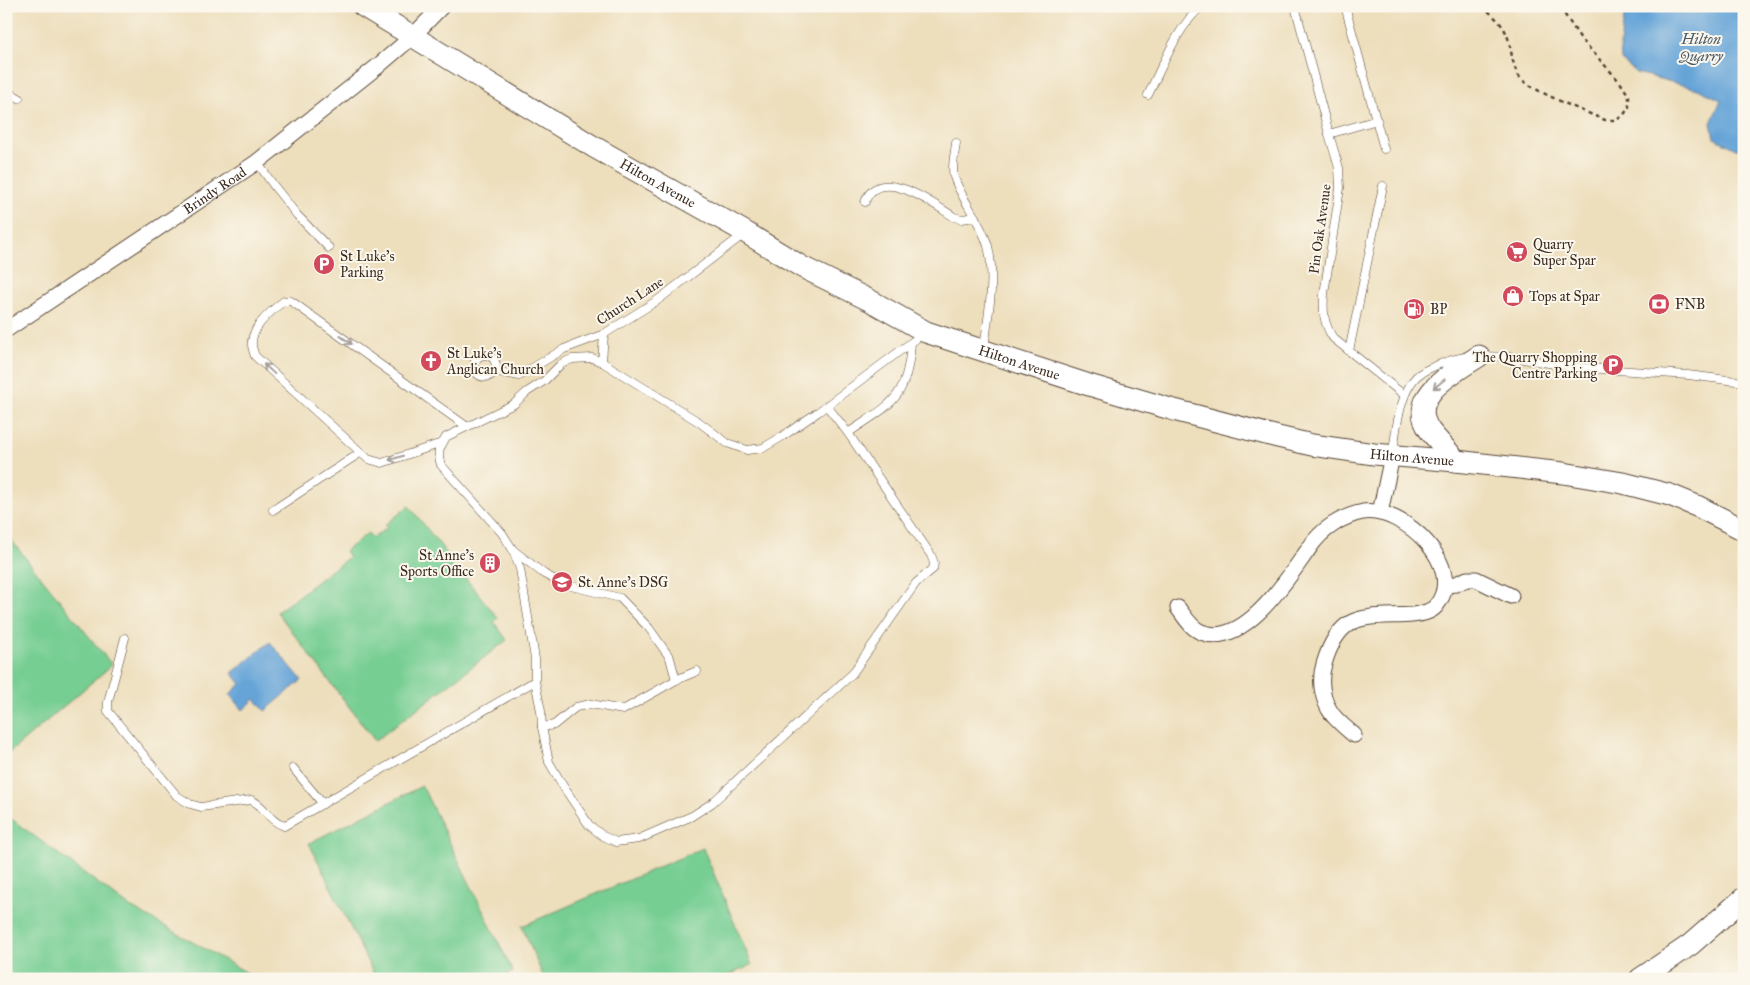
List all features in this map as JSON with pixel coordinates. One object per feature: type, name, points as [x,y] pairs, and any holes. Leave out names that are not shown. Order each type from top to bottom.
[{"type":"street","name":"Hilton Avenue","points":[[363,6],[594,147],[802,266],[871,301],[918,337],[984,351],[1184,413],[1312,445],[1392,456],[1563,473],[1623,483],[1670,495],[1744,530]]},
{"type":"street","name":"Brindy Road","points":[[6,330],[257,162],[378,66],[412,37],[442,6]]},
{"type":"street","points":[[1456,461],[1429,430],[1423,415],[1425,401],[1432,389],[1479,356]]},
{"type":"street","points":[[1380,513],[1392,456]]},
{"type":"street","points":[[1178,608],[1190,624],[1201,632],[1221,634],[1234,629],[1254,618],[1280,590],[1312,543],[1329,527],[1363,512],[1380,513],[1403,524],[1421,536],[1442,566],[1443,592],[1435,607],[1422,614],[1382,616],[1352,621],[1340,629],[1328,648],[1321,673],[1323,697],[1332,715],[1354,735]]},
{"type":"street","points":[[1444,585],[1456,584],[1467,579],[1476,579],[1511,596]]},
{"type":"street","points":[[1640,979],[1690,946],[1744,898]]},
{"type":"lane","points":[[1148,94],[1173,43],[1196,11],[1202,6]]},
{"type":"lane","name":"Pin Oak Avenue","points":[[1295,6],[1339,168],[1340,188],[1324,294],[1325,326],[1333,338],[1404,395]]},
{"type":"lane","points":[[1345,6],[1384,149]]},
{"type":"lane","points":[[6,91],[19,98]]},
{"type":"lane","points":[[1329,134],[1377,120]]},
{"type":"lane","points":[[956,143],[954,176],[985,238],[990,260],[990,302],[984,351]]},
{"type":"lane","points":[[257,162],[296,215],[330,248]]},
{"type":"lane","points":[[865,202],[867,196],[875,188],[887,186],[913,192],[954,217],[962,219],[975,217]]},
{"type":"lane","points":[[1349,351],[1383,186]]},
{"type":"lane","name":"Church Lane","points":[[495,371],[519,376],[564,349],[604,334],[658,300],[745,232]]},
{"type":"lane","points":[[442,443],[382,463],[368,459],[255,356],[251,344],[254,333],[267,313],[284,301],[291,301],[466,426]]},
{"type":"lane","points":[[602,362],[604,334]]},
{"type":"lane","points":[[827,406],[848,433],[931,555],[934,562],[933,569],[916,582],[852,674],[712,803],[692,816],[639,839],[616,842],[602,836],[589,825],[549,762],[535,681],[535,659],[527,602],[520,569],[513,550],[502,533],[441,465],[439,458],[442,443],[446,437],[466,426],[514,404],[527,392],[544,381],[561,364],[572,359],[592,358],[602,362],[699,422],[727,443],[747,450],[763,448],[827,406],[918,337]]},
{"type":"lane","points":[[848,433],[891,403],[899,393],[918,337]]},
{"type":"lane","points":[[1392,456],[1404,395],[1416,377],[1435,366],[1455,358],[1479,356],[1511,357],[1574,367],[1688,375],[1744,382]]},
{"type":"lane","points":[[273,510],[360,453]]},
{"type":"lane","points":[[513,550],[544,574],[563,584],[620,598],[649,628],[670,658],[676,680]]},
{"type":"lane","points":[[125,638],[108,702],[108,711],[177,796],[190,804],[201,807],[251,800],[257,803],[275,823],[284,826],[535,681]]},
{"type":"lane","points":[[542,727],[554,725],[576,707],[591,704],[623,710],[676,680],[698,671]]},
{"type":"lane","points":[[293,768],[323,804]]},
{"type":"path","points":[[1482,6],[1490,12],[1507,34],[1512,62],[1520,78],[1536,89],[1605,120],[1616,120],[1623,116],[1629,107],[1629,96],[1620,82],[1581,39],[1559,6]]},
{"type":"green space","points":[[409,506],[448,555],[445,558],[455,571],[458,569],[498,618],[494,622],[507,640],[375,741],[277,612],[349,557],[345,551],[368,533],[373,538],[387,528],[385,525]]},
{"type":"green space","points":[[11,540],[112,665],[8,754],[6,752],[6,543]]},
{"type":"green space","points":[[422,786],[513,972],[499,979],[376,979],[309,843]]},
{"type":"green space","points":[[6,815],[127,905],[258,979],[6,979]]},
{"type":"green space","points":[[703,848],[752,965],[720,979],[544,979],[522,926]]},
{"type":"water","name":"Hilton Quarry","points":[[1626,6],[1744,6],[1744,150],[1737,149],[1714,138],[1711,123],[1721,100],[1698,89],[1637,73],[1621,60],[1620,43]]},
{"type":"water","points":[[270,642],[302,680],[265,711],[255,699],[243,710],[230,694],[241,684],[232,673]]},
{"type":"place","name":"Quarry Super Spar","points":[[1517,252]]},
{"type":"place","name":"St Luke's Parking","points":[[324,264]]},
{"type":"place","name":"Tops at Spar","points":[[1513,296]]},
{"type":"place","name":"FNB","points":[[1659,304]]},
{"type":"place","name":"BP","points":[[1414,309]]},
{"type":"place","name":"St Luke's Anglican Church","points":[[431,361]]},
{"type":"place","name":"The Quarry Shopping Centre Parking","points":[[1613,365]]},
{"type":"place","name":"St Anne's Sports Office","points":[[490,563]]},
{"type":"place","name":"St. Anne's DSG","points":[[562,582]]}]
